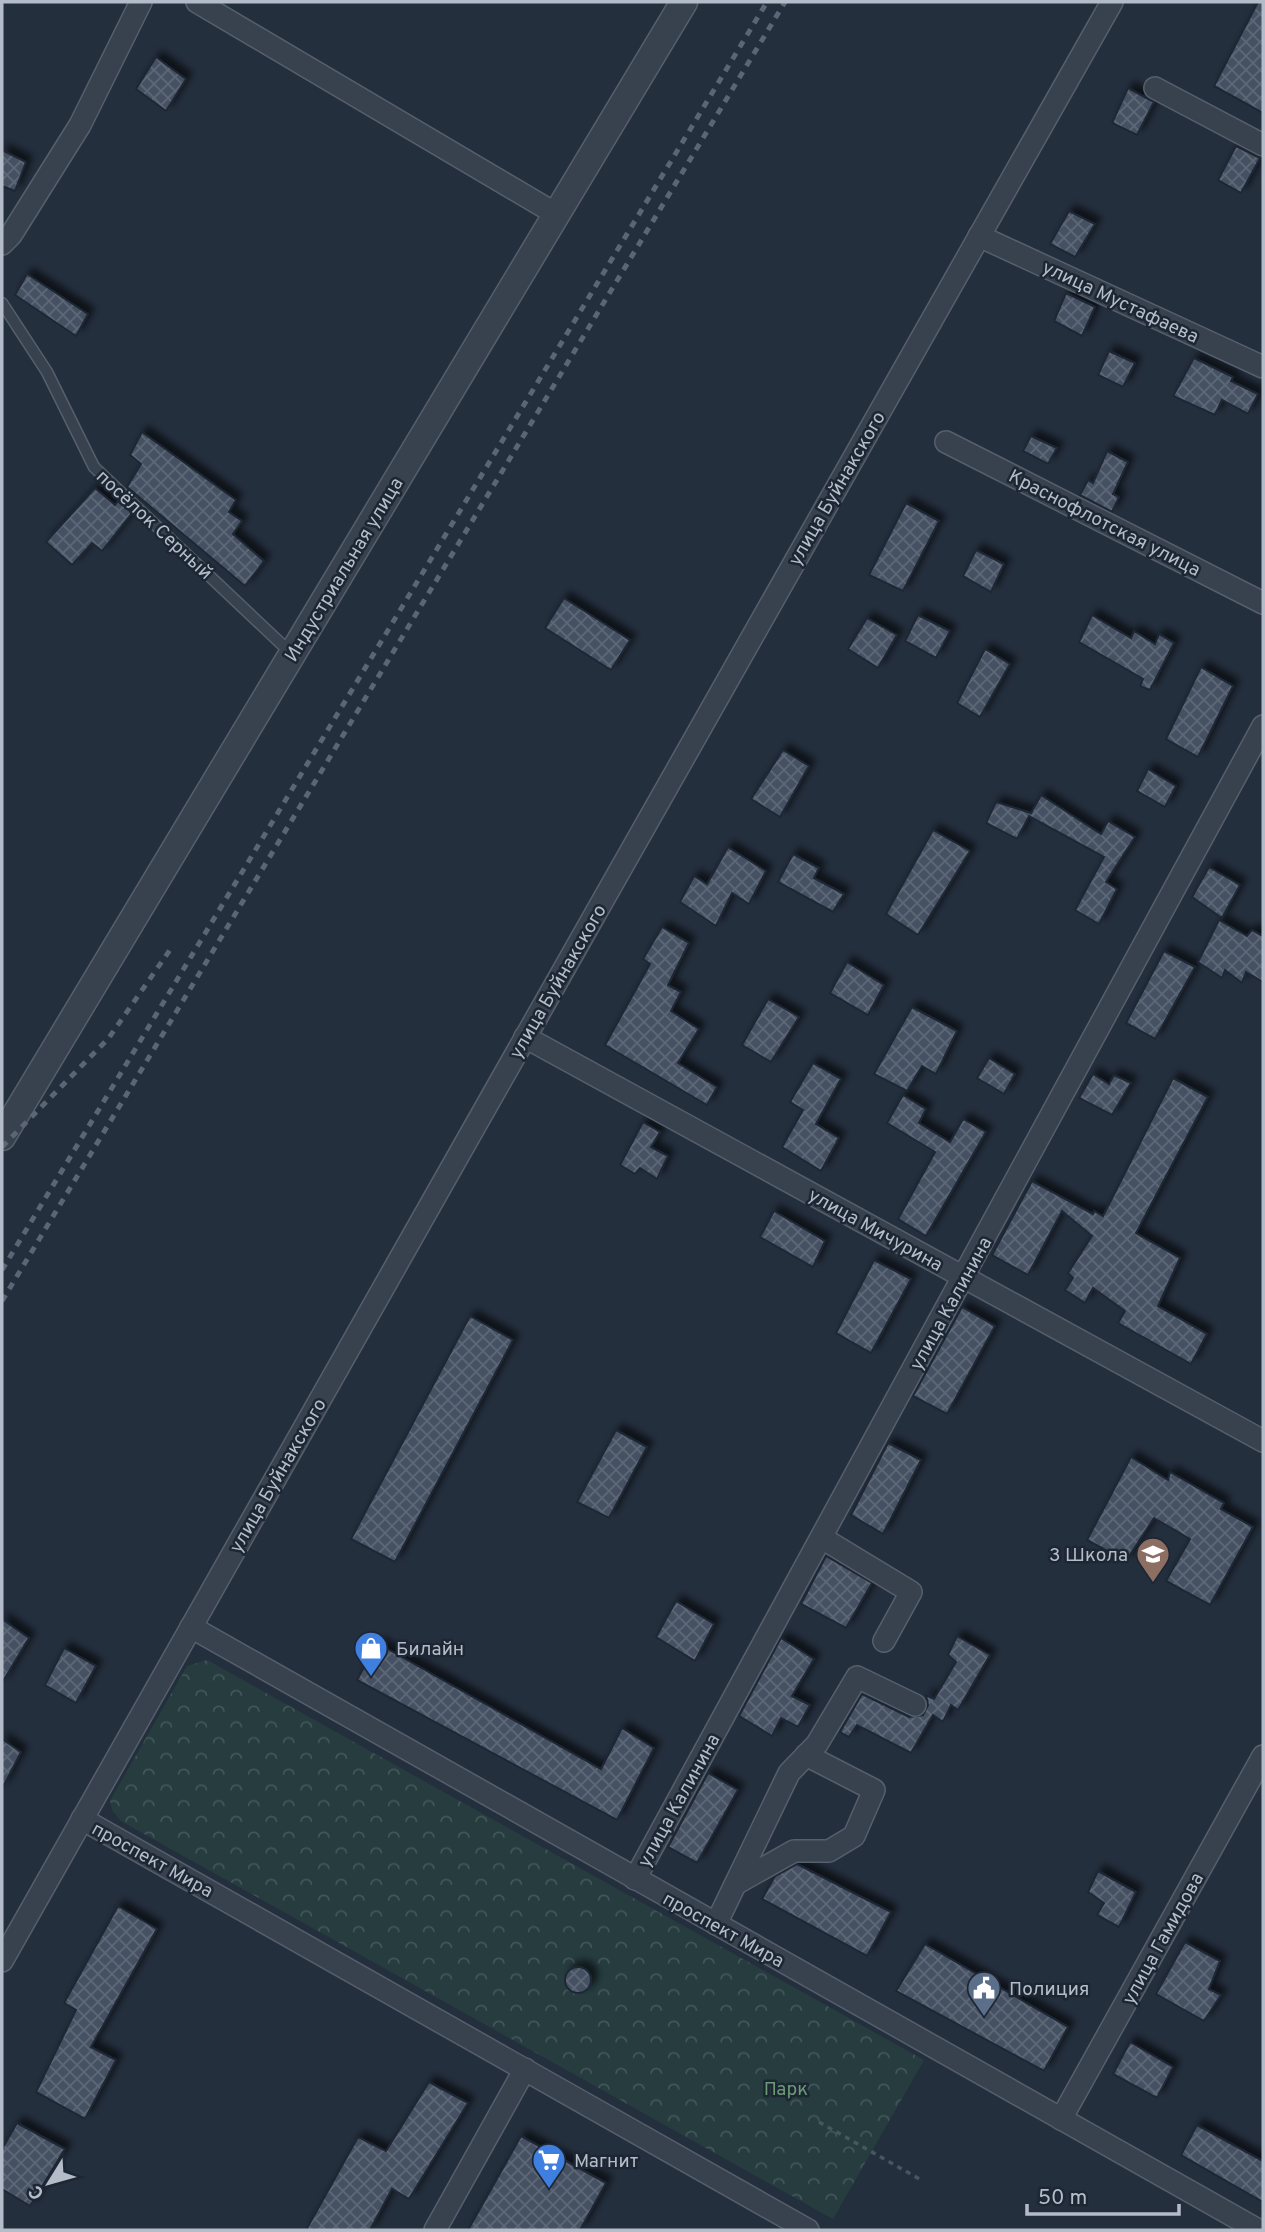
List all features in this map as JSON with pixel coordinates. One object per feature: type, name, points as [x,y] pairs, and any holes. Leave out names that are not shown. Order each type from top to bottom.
[{"type":"street","points":[[2,244],[11,235],[80,125],[141,2]]},
{"type":"street","points":[[197,2],[556,214]]},
{"type":"street","name":"Индустриальная улица","points":[[2,1137],[684,2]]},
{"type":"street","name":"улица Буйнакского","points":[[2,1961],[1112,2]]},
{"type":"street","points":[[1154,88],[1263,145]]},
{"type":"street","name":"улица Мустафаева","points":[[979,236],[1263,367]]},
{"type":"street","name":"Краснофлотская улица","points":[[946,442],[1263,603]]},
{"type":"street","name":"улица Калинина","points":[[635,1879],[1263,726]]},
{"type":"street","name":"улица Мичурина","points":[[525,1037],[1263,1441]]},
{"type":"street","points":[[822,1538],[911,1592],[884,1641]]},
{"type":"street","name":"проспект Мира","points":[[191,1627],[1258,2230]]},
{"type":"street","points":[[716,1924],[789,1773],[817,1744],[857,1676],[915,1705]]},
{"type":"street","points":[[737,1882],[794,1851],[829,1851],[854,1836],[874,1790],[806,1755]]},
{"type":"street","name":"улица Гамидова","points":[[1060,2119],[1263,1756]]},
{"type":"street","name":"проспект Мира","points":[[82,1819],[808,2230]]},
{"type":"street","points":[[435,2230],[525,2069]]},
{"type":"lane","name":"посёлок Серный","points":[[2,303],[47,372],[94,467],[292,653]]},
{"type":"path","points":[[819,2122],[923,2181]]},
{"type":"green space","name":"Парк","points":[[207,1660],[924,2060],[833,2219],[121,1821],[112,1810],[110,1801],[187,1666]]},
{"type":"building","points":[[1258,2],[1263,2],[1263,113],[1214,86]]},
{"type":"building","points":[[156,57],[186,79],[166,111],[136,89]]},
{"type":"building","points":[[1128,88],[1154,102],[1137,135],[1112,123]]},
{"type":"building","points":[[1236,146],[1260,158],[1241,193],[1218,180]]},
{"type":"building","points":[[2,150],[26,162],[15,191],[2,186]]},
{"type":"building","points":[[1069,211],[1095,224],[1075,257],[1050,244]]},
{"type":"building","points":[[27,274],[88,314],[76,336],[15,295]]},
{"type":"building","points":[[1066,293],[1095,307],[1082,336],[1054,321]]},
{"type":"building","points":[[1109,351],[1135,363],[1123,387],[1098,375]]},
{"type":"building","points":[[1194,358],[1233,377],[1231,381],[1258,394],[1248,414],[1222,400],[1215,415],[1173,396]]},
{"type":"building","points":[[142,432],[236,500],[229,512],[242,521],[233,534],[264,561],[245,586],[127,487],[141,464],[130,455]]},
{"type":"building","points":[[1031,436],[1057,448],[1048,464],[1023,451]]},
{"type":"building","points":[[1107,451],[1128,462],[1113,494],[1119,497],[1112,512],[1080,495],[1088,480],[1093,483]]},
{"type":"building","points":[[95,488],[115,505],[118,501],[132,513],[102,551],[92,543],[72,565],[46,542]]},
{"type":"building","points":[[906,503],[939,521],[903,591],[869,575]]},
{"type":"building","points":[[976,550],[1004,564],[991,592],[963,576]]},
{"type":"building","points":[[564,598],[630,640],[611,670],[545,628]]},
{"type":"building","points":[[918,615],[950,631],[936,658],[905,641]]},
{"type":"building","points":[[1092,615],[1131,638],[1134,631],[1155,644],[1159,634],[1174,643],[1150,690],[1140,686],[1143,679],[1079,642]]},
{"type":"building","points":[[867,618],[897,635],[878,668],[848,649]]},
{"type":"building","points":[[985,649],[1010,664],[980,717],[957,703]]},
{"type":"building","points":[[1201,667],[1233,686],[1198,757],[1166,739]]},
{"type":"building","points":[[783,750],[809,766],[780,817],[751,799]]},
{"type":"building","points":[[1148,769],[1176,786],[1165,807],[1137,791]]},
{"type":"building","points":[[1041,795],[1101,834],[1108,821],[1135,837],[1106,882],[1117,889],[1099,924],[1075,910],[1104,857],[1029,816],[1017,839],[986,823],[996,802],[1031,813]]},
{"type":"building","points":[[933,830],[970,851],[918,935],[886,914]]},
{"type":"building","points":[[728,847],[766,871],[749,904],[732,893],[716,926],[680,902],[694,876],[707,884]]},
{"type":"building","points":[[793,854],[819,868],[814,878],[844,894],[833,912],[778,882]]},
{"type":"building","points":[[1209,867],[1240,885],[1222,918],[1192,897]]},
{"type":"building","points":[[1219,920],[1247,936],[1252,930],[1263,936],[1263,982],[1246,972],[1242,983],[1225,970],[1222,978],[1198,962]]},
{"type":"building","points":[[662,927],[689,943],[668,985],[681,992],[671,1011],[699,1029],[678,1063],[717,1087],[707,1105],[605,1045],[650,964],[643,959]]},
{"type":"building","points":[[1164,951],[1195,967],[1155,1039],[1126,1023]]},
{"type":"building","points":[[847,962],[884,985],[868,1015],[830,993]]},
{"type":"building","points":[[768,999],[799,1017],[771,1062],[742,1045]]},
{"type":"building","points":[[912,1007],[957,1031],[936,1074],[922,1066],[907,1091],[874,1074]]},
{"type":"building","points":[[989,1058],[1015,1074],[1004,1094],[977,1078]]},
{"type":"building","points":[[813,1063],[841,1079],[816,1124],[839,1138],[821,1171],[782,1147],[803,1110],[790,1102]]},
{"type":"building","points":[[1093,1074],[1109,1084],[1114,1075],[1131,1083],[1112,1115],[1079,1098]]},
{"type":"building","points":[[1173,1078],[1208,1097],[1136,1233],[1180,1258],[1158,1306],[1207,1334],[1191,1364],[1118,1323],[1125,1311],[1093,1288],[1085,1303],[1065,1290],[1073,1278],[1068,1273],[1092,1236],[1062,1211],[1028,1275],[992,1255],[1032,1181],[1093,1214],[1094,1211],[1103,1216]]},
{"type":"building","points":[[903,1095],[926,1109],[919,1123],[950,1142],[963,1119],[986,1132],[926,1236],[898,1219],[935,1152],[887,1123]]},
{"type":"building","points":[[643,1122],[660,1132],[651,1147],[668,1156],[657,1179],[640,1168],[635,1174],[620,1165]]},
{"type":"building","points":[[774,1211],[825,1241],[813,1267],[760,1237]]},
{"type":"building","points":[[874,1260],[911,1279],[871,1353],[836,1333]]},
{"type":"building","points":[[962,1307],[995,1326],[947,1414],[913,1396]]},
{"type":"building","points":[[470,1316],[513,1340],[395,1562],[351,1539]]},
{"type":"building","points":[[616,1430],[647,1447],[609,1518],[577,1502]]},
{"type":"building","points":[[888,1443],[921,1460],[883,1534],[851,1515]]},
{"type":"building","points":[[1131,1457],[1168,1480],[1170,1472],[1224,1503],[1221,1509],[1253,1527],[1210,1605],[1166,1581],[1190,1539],[1154,1518],[1126,1561],[1087,1540]]},
{"type":"building","points":[[826,1556],[872,1583],[846,1628],[801,1604]]},
{"type":"building","points":[[676,1601],[714,1624],[695,1661],[656,1637]]},
{"type":"building","points":[[2,1619],[29,1638],[2,1683]]},
{"type":"building","points":[[957,1636],[990,1655],[958,1710],[951,1705],[943,1722],[933,1715],[911,1753],[857,1725],[849,1737],[840,1732],[862,1694],[909,1717],[923,1715],[928,1705],[926,1695],[934,1699],[956,1662],[948,1655]]},
{"type":"building","points":[[781,1638],[814,1659],[792,1696],[810,1705],[798,1727],[781,1718],[772,1736],[739,1716]]},
{"type":"building","points":[[377,1643],[601,1769],[622,1728],[654,1748],[617,1820],[357,1680]]},
{"type":"building","points":[[64,1648],[96,1666],[76,1703],[45,1685]]},
{"type":"building","points":[[2,1739],[21,1752],[2,1789]]},
{"type":"building","points":[[708,1773],[738,1790],[697,1863],[668,1847]]},
{"type":"building","points":[[797,1864],[891,1912],[867,1956],[762,1899],[775,1876]]},
{"type":"building","points":[[1098,1871],[1136,1892],[1119,1927],[1097,1915],[1104,1903],[1088,1892]]},
{"type":"building","points":[[118,1906],[157,1929],[91,2047],[116,2060],[85,2119],[36,2092],[76,2010],[64,2003]]},
{"type":"building","points":[[1185,1942],[1220,1961],[1209,1989],[1221,1995],[1204,2021],[1156,1994]]},
{"type":"building","points":[[925,1944],[1068,2027],[1044,2071],[896,1991]]},
{"type":"building","points":[[578,1967],[587,1971],[591,1980],[587,1989],[578,1993],[569,1989],[565,1980],[569,1971]]},
{"type":"building","points":[[1130,2042],[1173,2067],[1157,2098],[1113,2074]]},
{"type":"building","points":[[429,2082],[468,2103],[409,2199],[392,2189],[370,2230],[306,2230],[358,2137],[386,2151]]},
{"type":"building","points":[[17,2123],[65,2149],[30,2206],[2,2189],[2,2149]]},
{"type":"building","points":[[1197,2125],[1263,2161],[1263,2202],[1181,2155]]},
{"type":"building","points":[[521,2136],[606,2183],[580,2230],[468,2230]]},
{"type":"railway","points":[[2,1270],[767,2]]},
{"type":"railway","points":[[2,1301],[785,2]]},
{"type":"railway","points":[[2,1147],[108,1039],[172,947]]},
{"type":"place","name":"3 Школа","points":[[1153,1584]]},
{"type":"place","name":"Билайн","points":[[371,1678]]},
{"type":"place","name":"Полиция","points":[[984,2018]]},
{"type":"place","name":"Магнит","points":[[549,2190]]}]
